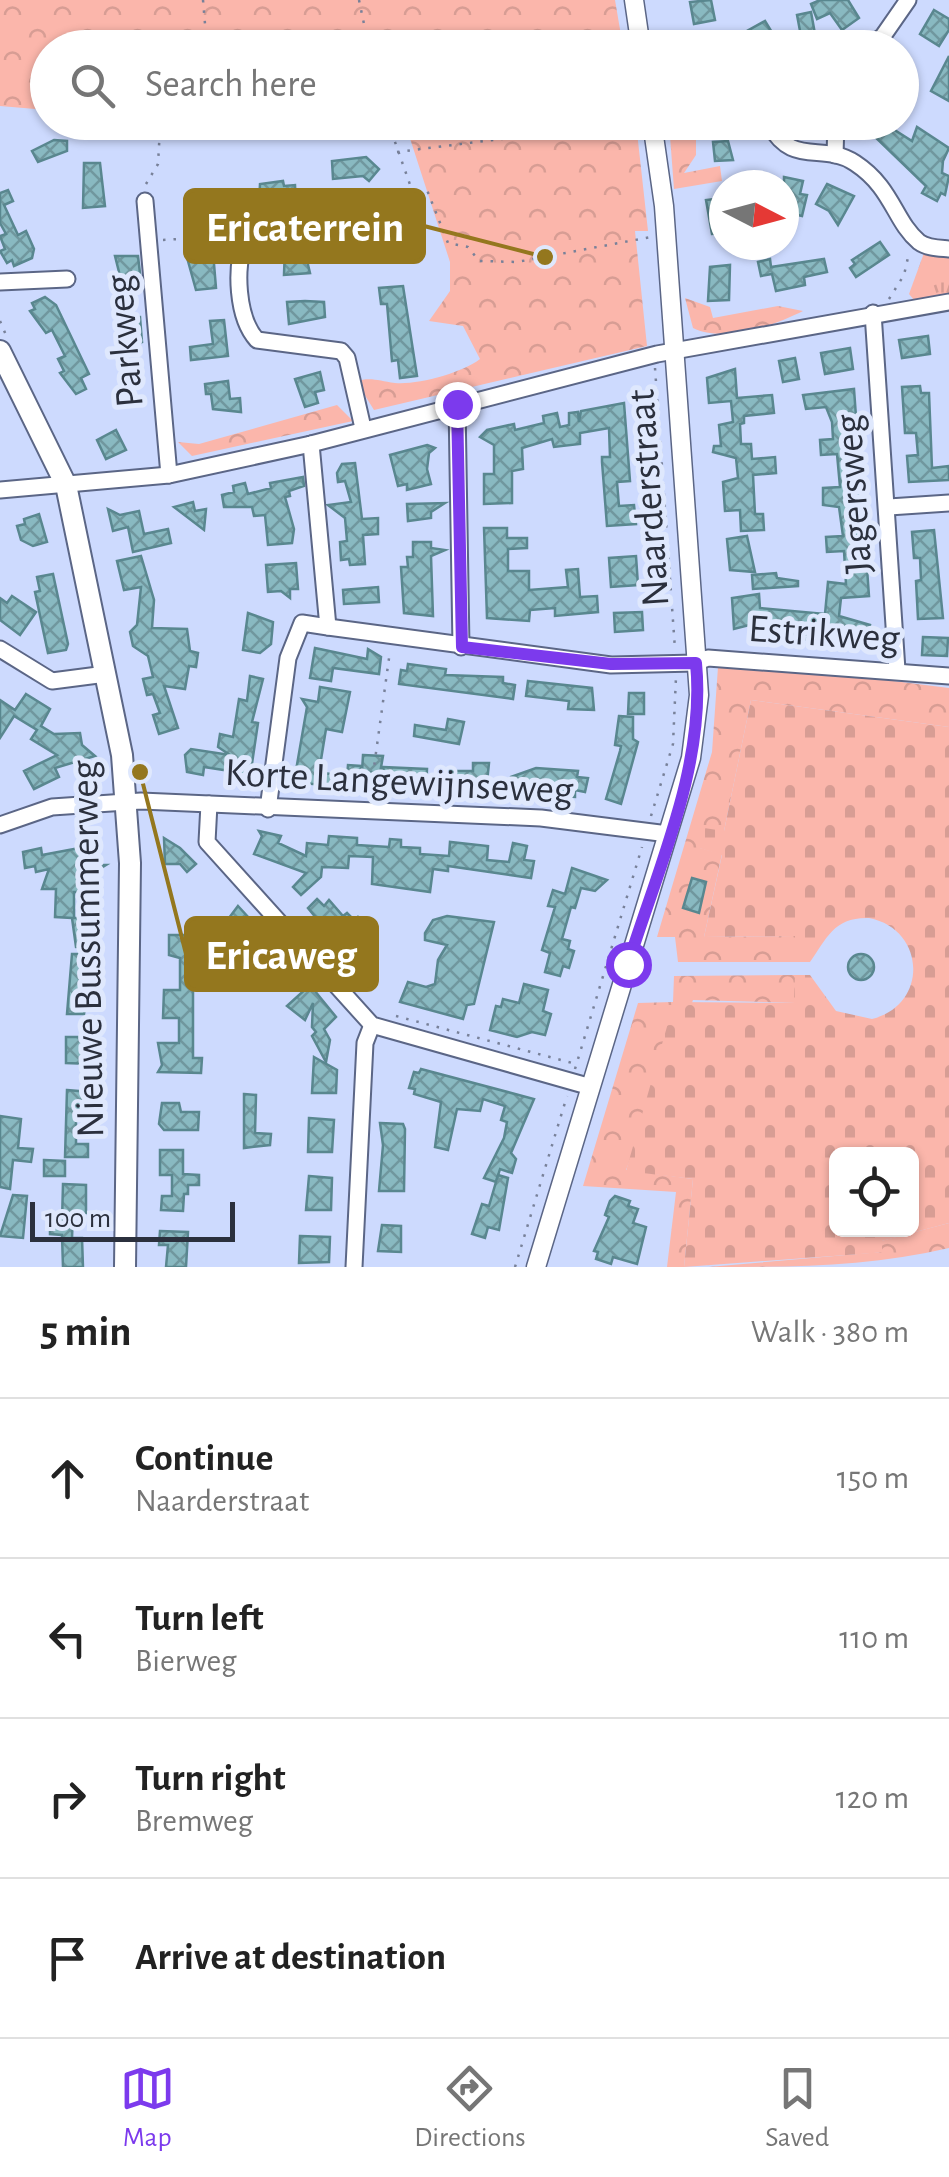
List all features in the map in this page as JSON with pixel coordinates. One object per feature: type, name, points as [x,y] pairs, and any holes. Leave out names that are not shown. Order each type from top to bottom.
[{"type":"main road","name":"Nieuwe Bussummerweg","points":[[0,351],[66,484],[122,755],[130,863],[125,1267]]},
{"type":"street","points":[[634,0],[638,30]]},
{"type":"street","points":[[886,30],[908,0]]},
{"type":"street","name":"Naarderstraat","points":[[536,1267],[668,834],[697,725],[664,206],[655,140]]},
{"type":"street","points":[[779,140],[809,154],[851,160],[877,180],[923,245],[949,249]]},
{"type":"street","points":[[835,140],[835,155]]},
{"type":"street","name":"Parkweg","points":[[145,200],[169,475]]},
{"type":"street","points":[[344,208],[347,215],[342,228],[328,229],[320,218],[246,240],[239,291],[250,333],[265,343],[341,352],[347,358],[364,428]]},
{"type":"street","points":[[0,282],[67,280]]},
{"type":"street","points":[[0,490],[169,475],[311,444],[674,350],[949,302]]},
{"type":"street","name":"Jagersweg","points":[[873,313],[897,670]]},
{"type":"street","points":[[457,404],[462,647]]},
{"type":"street","points":[[268,809],[288,658],[302,623],[328,627],[311,444]]},
{"type":"street","points":[[889,507],[949,504]]},
{"type":"street","name":"Estrikweg","points":[[328,627],[611,664],[696,663],[708,658],[949,676]]},
{"type":"street","points":[[0,650],[52,681],[106,674]]},
{"type":"street","name":"Korte Langewijnseweg","points":[[0,825],[52,806],[126,802],[542,818],[668,834]]},
{"type":"street","points":[[209,804],[206,842],[379,1022],[594,1078]]},
{"type":"street","points":[[354,1267],[365,1043],[379,1022]]},
{"type":"path","points":[[203,0],[206,30]]},
{"type":"path","points":[[359,0],[365,30]]},
{"type":"path","points":[[145,200],[146,184],[158,164],[159,140]]},
{"type":"path","points":[[393,140],[414,196]]},
{"type":"path","points":[[396,152],[492,140]]},
{"type":"path","points":[[344,208],[428,190],[448,243],[468,246],[480,261],[517,262],[653,237]]},
{"type":"path","points":[[148,242],[230,236],[246,240]]},
{"type":"path","points":[[890,311],[889,296],[904,275],[916,238]]},
{"type":"path","points":[[368,813],[392,638]]},
{"type":"path","points":[[379,1022],[401,1016],[594,1078]]},
{"type":"green space","points":[[0,0],[615,0],[620,30],[30,30],[30,109],[0,106]]},
{"type":"green space","points":[[411,140],[638,140],[648,231],[635,231],[647,346],[374,410],[356,381],[427,380],[480,359],[463,326],[429,321],[450,291],[450,262]]},
{"type":"green space","points":[[670,140],[696,140],[696,155],[684,173],[720,166],[721,170],[709,170],[709,183],[674,189]]},
{"type":"green space","points":[[924,253],[949,258],[949,296],[914,300],[909,294]]},
{"type":"green space","points":[[685,298],[710,307],[713,318],[778,306],[803,311],[763,327],[719,334],[693,328]]},
{"type":"green space","points":[[337,405],[353,421],[192,456],[178,442],[199,444]]},
{"type":"green space","points":[[718,667],[782,667],[949,688],[949,727],[751,700],[724,831],[700,848],[722,854],[704,937],[796,936],[795,962],[678,962],[675,937],[657,937],[712,752]]},
{"type":"green space","points":[[751,700],[949,727],[949,1223],[919,1231],[919,1147],[829,1147],[829,1237],[897,1237],[882,1241],[882,1252],[684,1267],[693,1179],[626,1171],[674,1002],[794,1003],[795,975],[810,975],[836,1011],[872,1019],[891,1011],[904,999],[913,967],[902,936],[869,918],[839,925],[810,962],[795,962],[795,936],[704,937],[722,855],[699,848],[704,828],[724,831]]},
{"type":"green space","points":[[795,975],[795,1003],[693,1000],[626,1170],[693,1179],[684,1267],[667,1267],[676,1192],[583,1186],[638,1003],[673,1002],[674,976]]},
{"type":"green space","points":[[949,1223],[949,1248],[829,1265],[708,1267],[881,1252],[881,1241],[919,1237],[919,1231]]},
{"type":"building","points":[[711,0],[715,20],[694,24],[690,2]]},
{"type":"building","points":[[820,0],[848,0],[859,18],[842,30],[830,13],[817,19],[811,4]]},
{"type":"building","points":[[934,10],[949,19],[949,30],[939,46],[920,34]]},
{"type":"building","points":[[811,12],[814,30],[800,30],[797,15]]},
{"type":"building","points":[[765,21],[770,30],[749,30]]},
{"type":"building","points":[[949,56],[949,101],[931,91]]},
{"type":"building","points":[[919,128],[949,148],[943,161],[942,173],[949,176],[945,195],[941,193],[937,201],[922,193],[926,186],[878,140],[919,140]]},
{"type":"building","points":[[54,140],[67,141],[67,151],[38,162],[32,151]]},
{"type":"building","points":[[728,141],[733,160],[715,161],[713,142]]},
{"type":"building","points":[[366,157],[379,169],[369,181],[363,176],[333,179],[332,161]]},
{"type":"building","points":[[84,163],[100,163],[105,206],[83,208]]},
{"type":"building","points":[[799,180],[803,181],[800,194],[807,195],[802,216],[799,215]]},
{"type":"building","points":[[283,181],[284,186],[295,185],[296,204],[259,203],[260,184]]},
{"type":"building","points":[[827,184],[854,196],[838,225],[829,211],[816,204]]},
{"type":"building","points":[[8,190],[13,201],[4,205],[18,235],[26,231],[34,249],[32,258],[14,266],[12,260],[7,263],[0,251],[5,249],[0,236],[6,234],[0,223],[0,193]]},
{"type":"building","points":[[219,190],[221,208],[204,209],[205,220],[197,225],[187,221],[186,207],[193,192]]},
{"type":"building","points":[[880,242],[889,255],[856,277],[850,268],[855,264],[852,260]]},
{"type":"building","points":[[303,244],[310,273],[284,275],[285,246]]},
{"type":"building","points":[[213,252],[216,288],[196,290],[188,261]]},
{"type":"building","points":[[115,256],[138,256],[141,282],[132,282],[132,275],[120,276]]},
{"type":"building","points":[[824,259],[827,272],[804,277],[805,285],[776,291],[772,274],[761,276],[758,262],[770,260],[771,267]]},
{"type":"building","points":[[730,265],[729,300],[708,301],[710,267]]},
{"type":"building","points":[[403,286],[417,376],[400,378],[398,360],[392,361],[387,304],[381,304],[379,288]]},
{"type":"building","points":[[45,297],[56,305],[89,374],[81,378],[86,389],[76,394],[60,373],[64,371],[58,359],[65,356],[52,330],[46,333],[30,311],[35,309],[32,303]]},
{"type":"building","points":[[287,302],[324,302],[325,317],[289,324]]},
{"type":"building","points":[[140,317],[142,342],[120,349],[123,318]]},
{"type":"building","points":[[224,320],[228,356],[191,360],[190,347],[213,344],[210,321]]},
{"type":"building","points":[[928,336],[930,354],[902,358],[899,340]]},
{"type":"building","points":[[850,348],[853,369],[825,374],[821,353]]},
{"type":"building","points":[[795,358],[799,379],[783,382],[779,361]]},
{"type":"building","points":[[735,369],[737,398],[772,395],[774,413],[744,416],[744,423],[740,424],[741,444],[751,444],[752,459],[775,457],[776,473],[753,475],[755,514],[763,514],[764,530],[741,531],[740,510],[725,511],[723,482],[738,478],[736,458],[713,452],[714,446],[721,446],[719,425],[733,422],[731,401],[709,403],[707,378]]},
{"type":"building","points":[[320,372],[324,390],[315,392],[318,403],[305,407],[295,379]]},
{"type":"building","points":[[228,381],[230,399],[240,398],[241,412],[213,409],[211,394],[206,394],[205,384]]},
{"type":"building","points":[[920,386],[921,393],[929,393],[932,468],[949,466],[949,480],[909,482],[907,456],[918,455],[916,433],[905,433],[902,387]]},
{"type":"building","points":[[854,389],[869,596],[841,598],[839,616],[870,625],[866,647],[792,638],[792,625],[761,622],[734,629],[732,598],[759,594],[760,608],[825,614],[828,582],[846,584],[844,551],[827,552],[826,537],[843,536],[839,507],[823,505],[823,488],[840,487],[837,454],[821,455],[820,440],[833,439],[832,422],[826,407],[806,409],[803,395]]},
{"type":"building","points":[[624,403],[630,481],[617,482],[619,506],[634,505],[636,524],[607,526],[602,457],[610,457],[609,428],[580,433],[580,444],[554,447],[552,439],[522,448],[523,469],[512,471],[512,503],[484,504],[484,474],[494,474],[494,445],[480,437],[487,430],[514,424],[515,430],[544,423],[543,416],[557,413],[560,427],[569,425],[569,413],[578,412],[579,422],[581,411]]},
{"type":"building","points":[[116,430],[126,450],[106,459],[97,440]]},
{"type":"building","points":[[427,445],[435,448],[429,453],[427,469],[431,484],[407,490],[407,484],[398,486],[390,455]]},
{"type":"building","points":[[355,463],[362,519],[378,518],[378,534],[363,535],[365,564],[350,565],[349,559],[341,560],[340,542],[347,541],[345,518],[328,505],[351,502],[345,481],[338,482],[337,473],[342,464]]},
{"type":"building","points":[[303,477],[304,486],[289,491],[290,496],[285,497],[294,529],[292,543],[268,545],[265,515],[254,516],[252,507],[224,507],[222,495],[234,492],[233,486],[245,483],[248,494],[271,488],[270,483]]},
{"type":"building","points":[[193,502],[195,511],[206,509],[204,530],[174,507]]},
{"type":"building","points":[[445,503],[431,512],[431,518],[408,521],[407,504]]},
{"type":"building","points":[[108,509],[120,515],[139,511],[144,534],[168,529],[171,543],[133,552],[128,527],[113,531]]},
{"type":"building","points":[[39,514],[47,542],[33,546],[21,540],[17,526]]},
{"type":"building","points":[[484,528],[507,528],[507,538],[527,538],[527,548],[508,549],[508,571],[529,571],[529,590],[568,587],[566,570],[578,569],[580,597],[597,596],[598,612],[555,616],[555,608],[530,610],[529,621],[487,618]]},
{"type":"building","points":[[934,530],[943,618],[918,619],[916,581],[921,580],[920,558],[914,558],[912,532]]},
{"type":"building","points":[[747,536],[755,572],[730,570],[727,539]]},
{"type":"building","points":[[413,542],[431,542],[431,548],[445,550],[431,556],[433,616],[404,613],[401,567],[408,567],[407,557],[413,557]]},
{"type":"building","points":[[141,556],[154,600],[152,628],[187,629],[190,651],[198,653],[196,667],[189,666],[185,689],[164,686],[178,728],[159,734],[153,715],[160,713],[153,694],[147,695],[143,679],[153,677],[148,656],[133,646],[130,632],[137,625],[141,587],[124,590],[117,561]]},
{"type":"building","points":[[636,556],[638,585],[611,587],[609,558]]},
{"type":"building","points":[[296,563],[298,589],[290,589],[290,598],[281,591],[268,592],[266,565]]},
{"type":"building","points":[[776,573],[777,578],[798,581],[798,586],[753,589],[752,575]]},
{"type":"building","points":[[53,574],[68,644],[66,650],[48,653],[35,592],[40,591],[37,577]]},
{"type":"building","points":[[378,587],[379,602],[344,604],[343,590]]},
{"type":"building","points":[[12,596],[36,612],[20,635],[0,620],[0,598],[7,603]]},
{"type":"building","points":[[642,612],[643,630],[615,632],[614,613]]},
{"type":"building","points":[[248,613],[273,622],[271,644],[260,653],[243,650]]},
{"type":"building","points":[[923,637],[948,638],[947,656],[922,655]]},
{"type":"building","points":[[315,648],[367,659],[368,649],[381,657],[379,674],[333,668],[331,681],[310,678]]},
{"type":"building","points":[[408,664],[446,669],[445,675],[503,677],[503,683],[515,685],[513,699],[399,684],[401,670],[407,671]]},
{"type":"building","points":[[250,676],[263,679],[252,722],[258,723],[250,777],[237,782],[228,779],[230,771],[204,767],[203,775],[187,772],[185,755],[191,749],[230,755],[218,747],[220,734],[233,737],[239,699],[247,701]]},
{"type":"building","points":[[528,681],[592,688],[594,710],[568,709],[569,701],[526,696]]},
{"type":"building","points":[[320,687],[350,692],[342,732],[326,729],[319,772],[347,777],[348,765],[361,766],[359,789],[294,782],[307,707],[302,699],[318,702]]},
{"type":"building","points":[[629,693],[644,693],[644,714],[628,714]]},
{"type":"building","points":[[26,694],[50,709],[41,726],[54,734],[80,733],[82,745],[95,756],[55,768],[59,777],[34,789],[24,771],[57,755],[31,739],[37,730],[14,716],[0,738],[0,700],[15,710]]},
{"type":"building","points":[[619,716],[633,717],[633,739],[638,742],[621,804],[606,799],[621,746],[615,745]]},
{"type":"building","points":[[448,719],[464,722],[459,744],[414,736],[415,725],[446,730]]},
{"type":"building","points":[[363,755],[383,756],[380,773],[362,772]]},
{"type":"building","points":[[473,763],[489,763],[486,792],[460,792],[460,786],[450,786],[450,771],[473,771]]},
{"type":"building","points":[[383,767],[427,769],[426,791],[387,789]]},
{"type":"building","points":[[536,768],[578,771],[577,777],[588,778],[585,792],[575,790],[575,797],[511,793],[511,777]]},
{"type":"building","points":[[259,831],[281,836],[278,843],[306,856],[307,843],[328,845],[329,836],[357,838],[357,845],[389,847],[390,839],[401,840],[401,847],[420,848],[420,854],[449,856],[450,842],[488,846],[487,860],[509,862],[513,843],[527,846],[524,860],[534,861],[531,878],[448,866],[448,871],[433,869],[430,892],[372,884],[373,857],[349,856],[348,868],[322,867],[321,877],[301,895],[293,887],[306,873],[254,854],[262,836]]},
{"type":"building","points":[[164,838],[196,864],[187,872],[180,864],[165,864]]},
{"type":"building","points":[[90,846],[92,865],[106,865],[93,873],[93,881],[80,882],[80,892],[74,892],[74,918],[91,918],[91,946],[76,947],[72,918],[55,917],[56,889],[42,889],[49,869],[36,872],[35,866],[25,868],[23,852],[41,848],[42,855]]},
{"type":"building","points":[[572,868],[607,880],[595,891],[581,888],[575,908],[571,907],[562,939],[570,941],[568,949],[574,951],[569,968],[563,966],[560,976],[545,972],[550,953],[542,950],[555,907],[548,906],[553,890],[565,894]]},
{"type":"building","points":[[692,878],[706,882],[699,913],[683,908]]},
{"type":"building","points":[[317,899],[324,906],[329,900],[343,916],[347,913],[355,921],[358,917],[364,924],[356,941],[348,933],[338,942],[332,937],[308,908]]},
{"type":"building","points":[[238,906],[292,965],[273,984],[240,948],[245,943],[226,922]]},
{"type":"building","points":[[447,916],[494,922],[474,1004],[467,1005],[463,1019],[400,1002],[408,982],[426,987],[435,984],[438,960],[447,945],[425,940],[425,933],[433,920]]},
{"type":"building","points":[[169,935],[187,935],[187,957],[200,957],[199,981],[193,981],[193,1058],[202,1058],[201,1073],[158,1072],[162,1065],[158,1043],[179,1043],[179,1018],[163,1018],[164,990],[180,990],[180,958],[169,955]]},
{"type":"building","points":[[72,954],[83,954],[84,982],[92,982],[91,1008],[85,1008],[84,1014],[67,1014]]},
{"type":"building","points":[[861,954],[870,958],[874,967],[870,976],[861,980],[852,976],[848,967],[852,958]]},
{"type":"building","points":[[524,984],[548,990],[543,1011],[551,1014],[545,1035],[532,1032],[517,1037],[490,1030],[496,1006],[501,1007],[503,999],[519,1003]]},
{"type":"building","points":[[310,985],[336,1017],[324,1029],[330,1040],[326,1062],[312,1036],[316,1032],[312,1027],[313,1003],[305,1020],[287,1006]]},
{"type":"building","points":[[66,1037],[91,1037],[91,1064],[66,1063]]},
{"type":"building","points":[[314,1057],[337,1070],[336,1093],[312,1093]]},
{"type":"building","points":[[421,1069],[534,1099],[511,1153],[516,1159],[512,1173],[500,1169],[496,1182],[484,1178],[504,1138],[507,1122],[501,1120],[505,1106],[483,1099],[480,1111],[457,1109],[448,1150],[435,1147],[441,1102],[414,1094],[415,1089],[409,1088],[414,1072]]},
{"type":"building","points":[[67,1090],[90,1092],[90,1118],[76,1118],[76,1144],[88,1144],[88,1157],[65,1157]]},
{"type":"building","points":[[244,1094],[256,1095],[255,1133],[271,1134],[270,1145],[244,1148]]},
{"type":"building","points":[[162,1103],[179,1103],[181,1112],[199,1112],[198,1130],[164,1130],[159,1124]]},
{"type":"building","points":[[0,1116],[21,1119],[18,1148],[33,1149],[31,1162],[13,1160],[10,1189],[0,1187]]},
{"type":"building","points":[[309,1118],[334,1120],[332,1152],[308,1152]]},
{"type":"building","points":[[380,1123],[403,1124],[405,1129],[404,1191],[379,1191],[383,1145]]},
{"type":"building","points":[[160,1150],[183,1150],[183,1174],[199,1175],[199,1185],[188,1185],[188,1194],[184,1194],[183,1211],[161,1210],[162,1196],[172,1196],[172,1175],[160,1175]]},
{"type":"building","points":[[44,1160],[65,1161],[65,1176],[44,1176]]},
{"type":"building","points":[[498,1175],[508,1178],[499,1230],[488,1227],[485,1238],[472,1234],[482,1204],[489,1206]]},
{"type":"building","points":[[309,1176],[332,1178],[331,1210],[306,1210]]},
{"type":"building","points":[[63,1184],[86,1185],[86,1213],[73,1213],[72,1238],[82,1238],[83,1267],[63,1267],[62,1235],[50,1234],[50,1221],[62,1221]]},
{"type":"building","points":[[13,1195],[27,1196],[23,1238],[0,1236]]},
{"type":"building","points":[[615,1196],[630,1201],[628,1206],[638,1209],[633,1223],[646,1227],[637,1264],[613,1257],[611,1264],[596,1259],[598,1252],[594,1251]]},
{"type":"building","points":[[382,1225],[401,1226],[401,1252],[378,1251]]},
{"type":"building","points":[[160,1231],[188,1232],[186,1267],[166,1267],[168,1245],[159,1245]]},
{"type":"building","points":[[300,1236],[330,1237],[329,1262],[299,1263]]},
{"type":"place","name":"Ericaterrein","points":[[545,257]]},
{"type":"place","name":"Ericaweg","points":[[140,772]]},
{"type":"route","points":[[457,404],[462,647],[611,664],[696,663],[699,695],[691,758],[628,964]]}]
